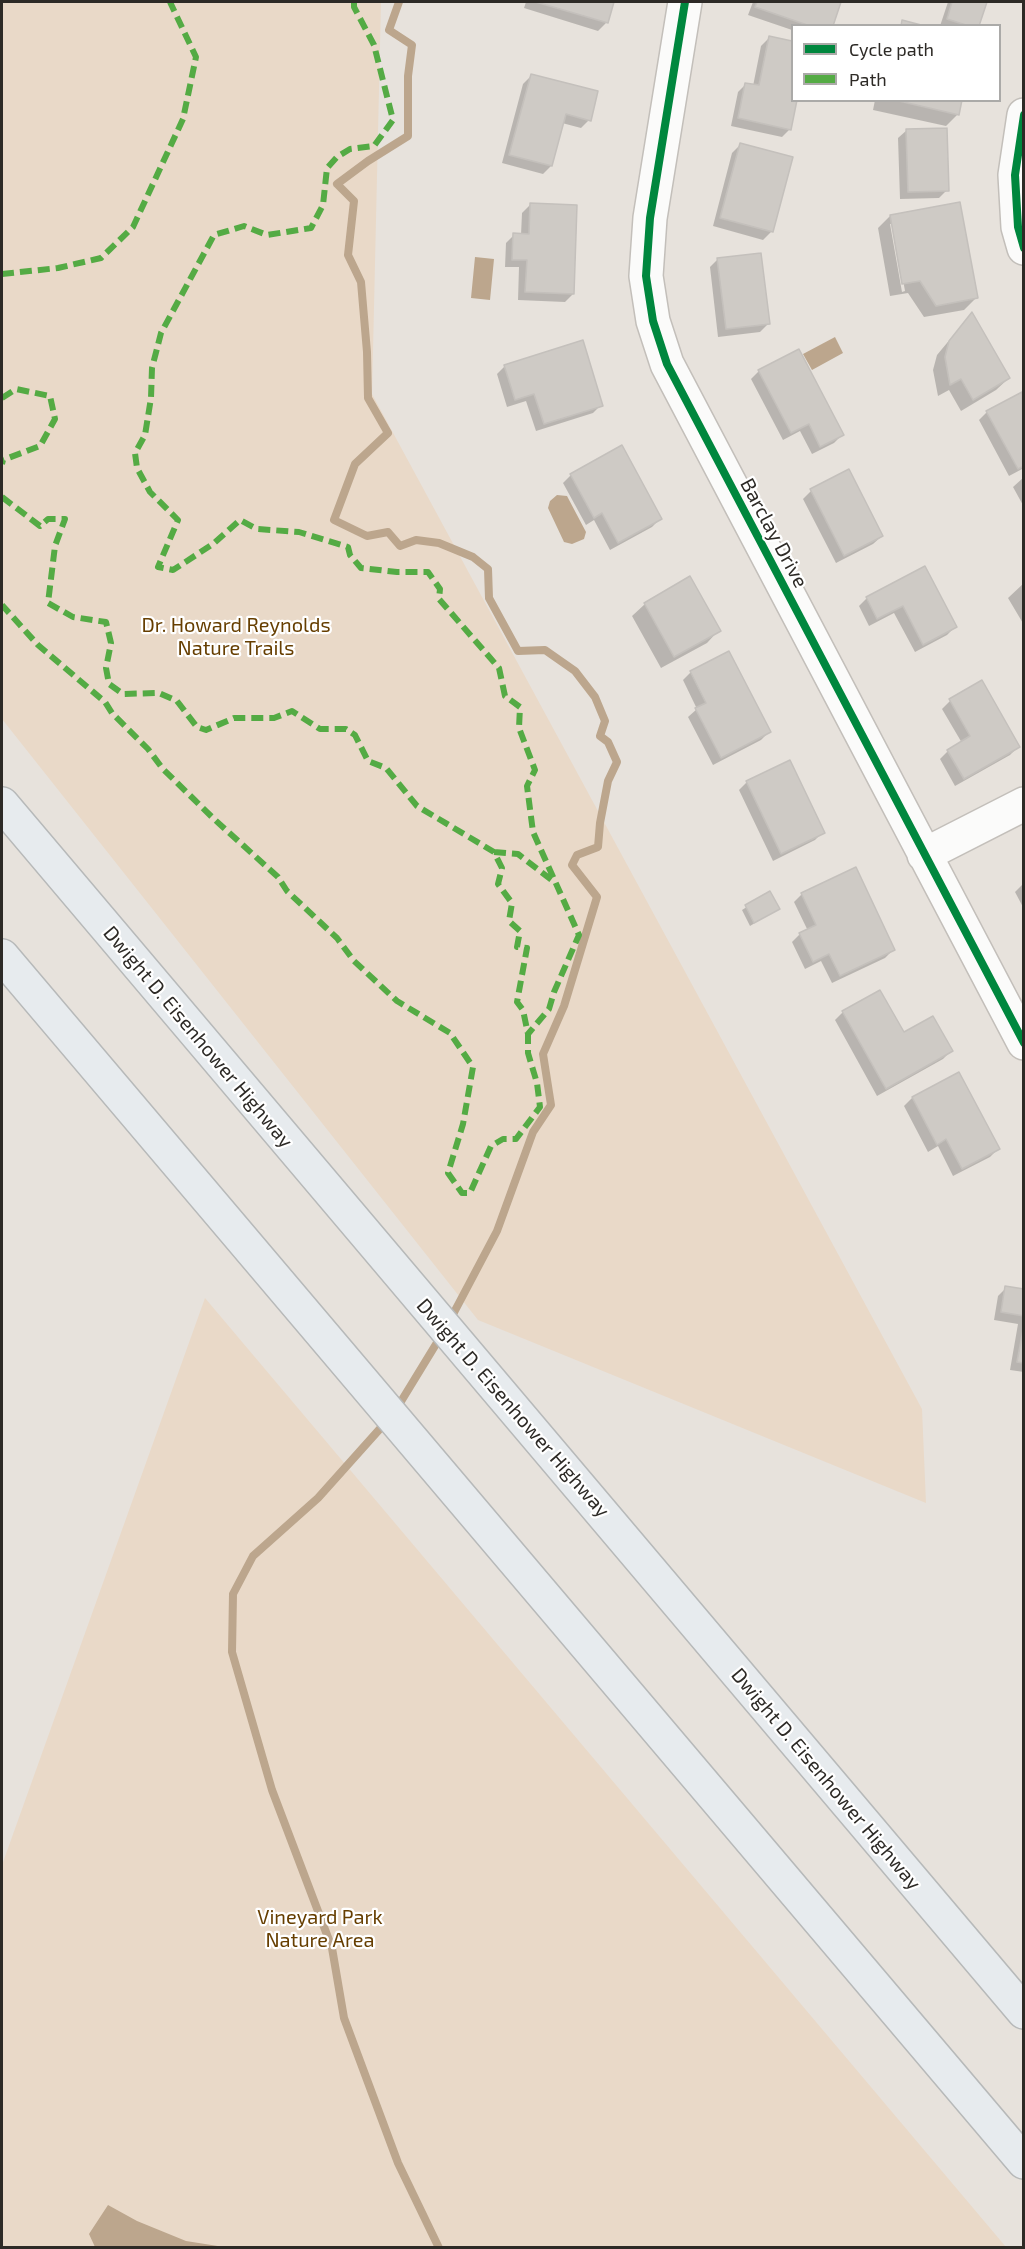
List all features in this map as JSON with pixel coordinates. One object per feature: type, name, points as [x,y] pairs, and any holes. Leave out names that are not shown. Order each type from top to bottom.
[{"type":"highway","name":"Dwight D. Eisenhower Highway","points":[[2,804],[1023,2012]]},
{"type":"highway","points":[[2,956],[1023,2162]]},
{"type":"street","name":"Barclay Drive","points":[[685,2],[650,218],[646,276],[653,321],[667,364],[1023,1043]]},
{"type":"street","points":[[1023,115],[1015,175],[1018,227],[1023,248]]},
{"type":"street","points":[[924,855],[1023,804]]},
{"type":"green space","name":"Dr. Howard Reynolds Nature Trails","points":[[2,2],[381,2],[372,394],[922,1409],[926,1503],[478,1320],[2,719]]},
{"type":"green space","name":"Vineyard Park Nature Area","points":[[205,1298],[1006,2247],[2,2247],[2,1865]]},
{"type":"shaded area","points":[[475,257],[494,259],[490,300],[471,298]]},
{"type":"shaded area","points":[[835,337],[843,353],[812,370],[803,354]]},
{"type":"shaded area","points":[[557,495],[567,496],[586,532],[584,539],[572,544],[564,542],[548,508],[550,501]]},
{"type":"shaded area","points":[[108,2205],[137,2221],[186,2241],[224,2247],[95,2247],[89,2234]]},
{"type":"building","points":[[536,2],[614,2],[608,23]]},
{"type":"building","points":[[757,2],[841,2],[834,24],[804,24],[755,7]]},
{"type":"building","points":[[952,2],[987,2],[980,24],[963,24],[947,19]]},
{"type":"building","points":[[902,20],[917,24],[901,24]]},
{"type":"building","points":[[769,36],[791,41],[791,102],[797,102],[791,130],[738,118],[745,83],[759,85]]},
{"type":"building","points":[[531,74],[598,91],[591,121],[566,114],[552,166],[509,155]]},
{"type":"building","points":[[904,102],[962,102],[959,115]]},
{"type":"building","points":[[947,128],[949,191],[908,192],[906,129]]},
{"type":"building","points":[[740,143],[793,157],[773,232],[720,218]]},
{"type":"building","points":[[960,202],[978,298],[936,306],[920,281],[902,284],[890,215]]},
{"type":"building","points":[[530,203],[577,205],[574,294],[525,292],[527,260],[512,260],[513,233],[529,234]]},
{"type":"building","points":[[761,253],[770,324],[726,329],[717,258]]},
{"type":"building","points":[[972,312],[1010,378],[973,400],[961,379],[950,385],[945,357],[949,341]]},
{"type":"building","points":[[583,340],[603,406],[544,424],[534,394],[515,400],[504,365]]},
{"type":"building","points":[[799,349],[844,435],[820,447],[809,424],[791,433],[758,370]]},
{"type":"building","points":[[1022,392],[1024,466],[1018,469],[986,411]]},
{"type":"building","points":[[622,445],[662,519],[618,543],[602,513],[594,518],[570,474]]},
{"type":"building","points":[[849,469],[883,536],[844,556],[810,489]]},
{"type":"building","points":[[925,566],[957,627],[923,645],[903,606],[877,619],[866,597]]},
{"type":"building","points":[[690,576],[721,631],[674,657],[644,603]]},
{"type":"building","points":[[729,651],[771,732],[721,758],[695,708],[706,703],[690,671]]},
{"type":"building","points":[[982,680],[1020,747],[964,779],[947,750],[970,736],[949,699]]},
{"type":"building","points":[[790,760],[825,833],[781,854],[746,781]]},
{"type":"building","points":[[856,867],[895,950],[840,976],[829,954],[813,962],[799,933],[816,925],[801,893]]},
{"type":"building","points":[[770,891],[780,909],[754,923],[745,905]]},
{"type":"building","points":[[880,990],[904,1032],[933,1016],[953,1051],[886,1089],[842,1011]]},
{"type":"building","points":[[959,1072],[1000,1149],[962,1169],[946,1139],[937,1145],[912,1097]]},
{"type":"building","points":[[1005,1286],[1024,1289],[1024,1316],[1001,1312]]},
{"type":"building","points":[[1024,1325],[1024,1363],[1017,1362]]},
{"type":"waterway","points":[[399,2],[389,30],[412,45],[408,76],[408,136],[337,184],[354,201],[348,255],[361,282],[368,398],[388,433],[355,464],[334,520],[367,536],[388,532],[400,546],[416,540],[439,543],[473,557],[488,569],[489,598],[518,651],[545,650],[575,671],[595,697],[605,721],[600,736],[608,742],[617,762],[608,781],[598,847],[577,855],[572,865],[597,897],[564,1006],[543,1054],[551,1105],[533,1132],[497,1231],[450,1320]]},
{"type":"waterway","points":[[397,1408],[441,1336]]},
{"type":"waterway","points":[[386,1422],[318,1498],[253,1556],[233,1594],[232,1652],[272,1790],[332,1948],[344,2018],[398,2163],[439,2248]]},
{"type":"marked path","points":[[2,274],[58,268],[101,258],[133,227],[183,119],[196,57],[170,2]]},
{"type":"marked path","points":[[354,2],[354,7],[374,45],[393,120],[374,146],[350,149],[337,157],[327,168],[323,205],[311,228],[267,235],[244,226],[214,235],[161,333],[152,368],[151,398],[145,435],[135,453],[137,468],[150,492],[178,520],[158,567],[173,570],[213,544],[240,520],[257,529],[299,532],[348,547],[350,555],[361,568],[397,572],[428,572],[440,589],[439,599],[499,668],[505,696],[520,707],[519,728],[535,770],[527,786],[533,832],[579,935],[549,1009],[528,1034]]},
{"type":"marked path","points":[[2,398],[16,389],[50,396],[55,419],[40,446],[3,460],[2,464]]},
{"type":"marked path","points":[[2,497],[40,526],[48,519],[65,519],[55,546],[48,603],[73,617],[106,622],[111,643],[106,668],[109,684],[123,694],[159,693],[177,701],[197,727],[206,730],[234,718],[274,718],[292,711],[320,729],[346,729],[355,735],[368,761],[386,768],[417,806],[494,852],[502,868],[498,884],[512,903],[509,921],[520,931],[517,947],[527,948],[517,1002],[523,1010],[528,1034],[528,1053],[537,1083],[540,1107],[516,1139],[503,1139],[491,1146],[470,1193],[462,1193],[448,1173],[463,1124],[473,1067],[450,1033],[397,1001],[354,961],[337,938],[287,891],[278,877],[163,769],[148,749],[112,713],[105,702],[38,645],[2,605]]},
{"type":"marked path","points":[[494,852],[518,854],[553,881]]},
{"type":"cycle path","points":[[685,2],[650,218],[646,276],[653,321],[667,364],[1024,1043]]},
{"type":"cycle path","points":[[1024,115],[1015,175],[1018,227],[1024,248]]}]
